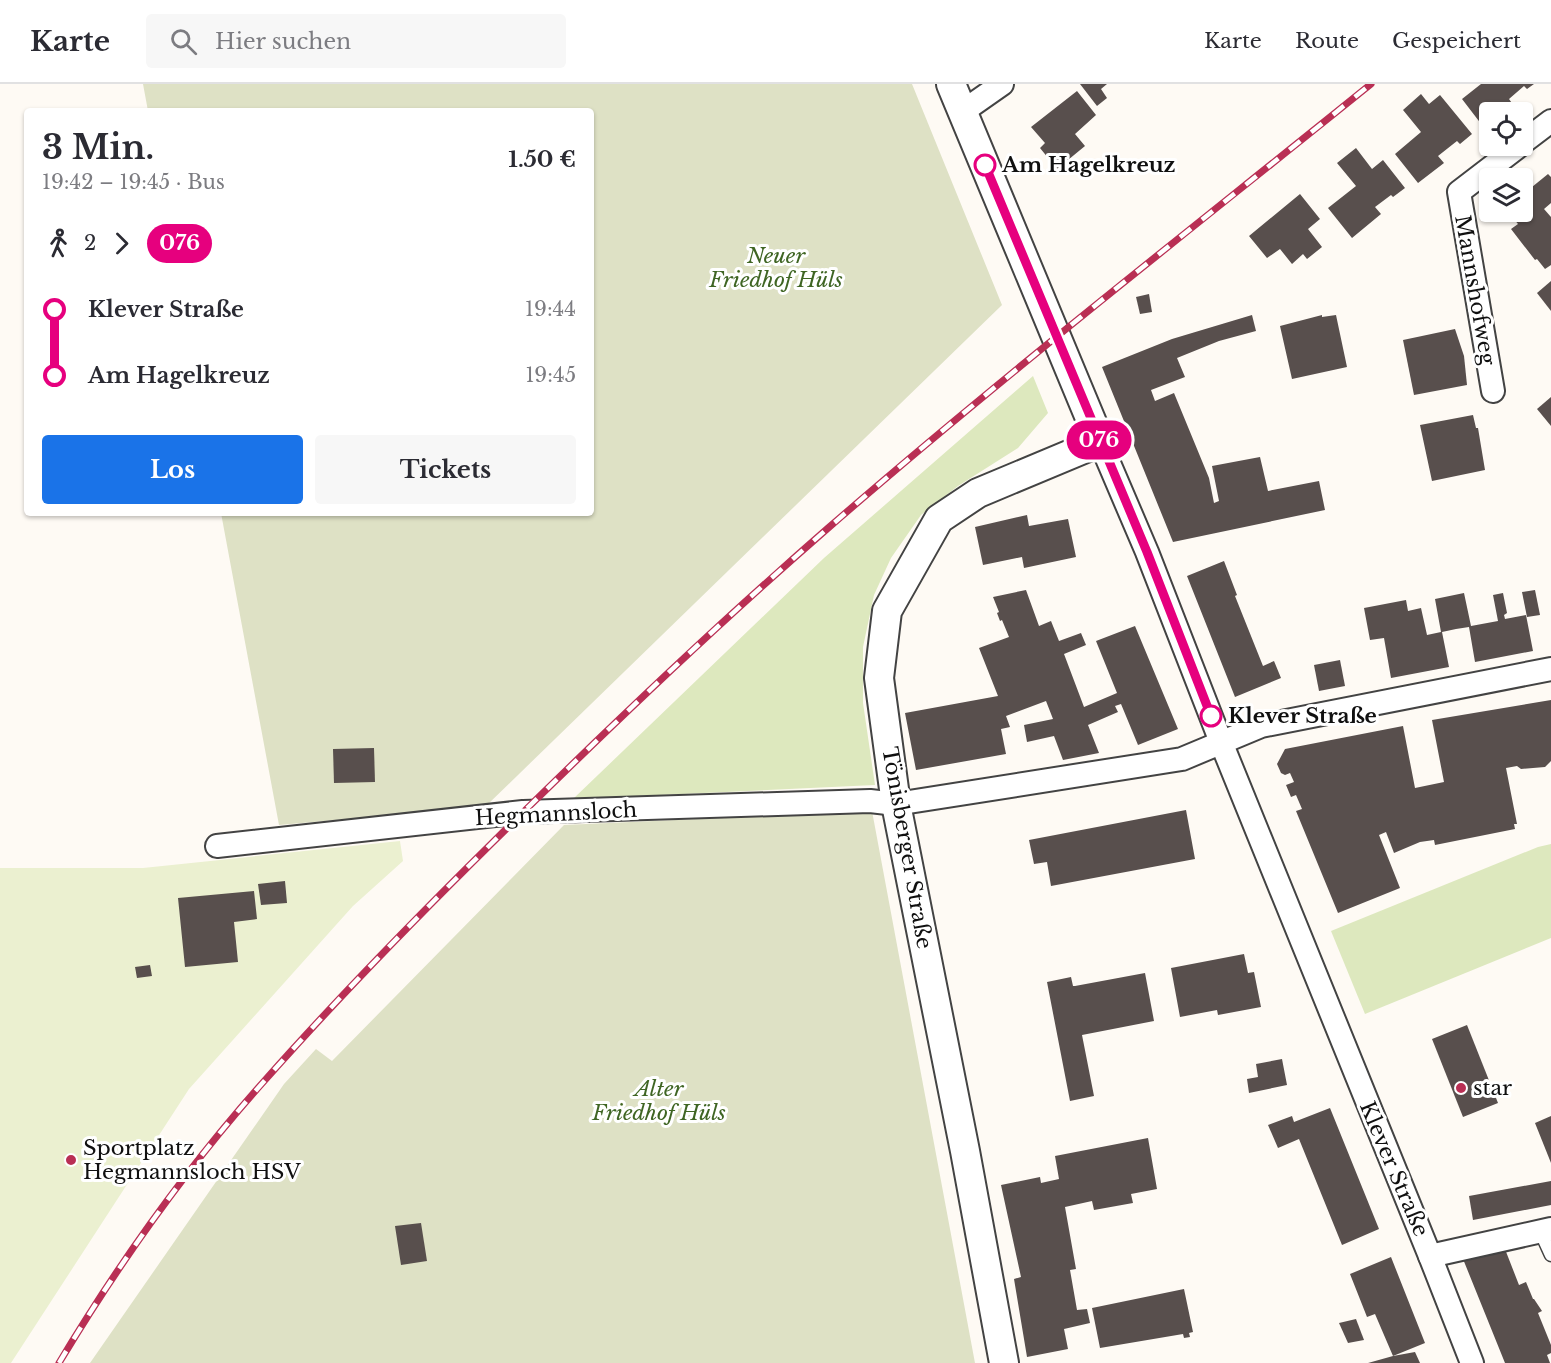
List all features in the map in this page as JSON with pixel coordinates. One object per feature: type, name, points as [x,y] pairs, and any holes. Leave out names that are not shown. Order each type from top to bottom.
[{"type":"street","name":"Klever Straße","points":[[951,84],[1147,552],[1221,742],[1472,1363]]},
{"type":"street","points":[[962,112],[1002,84]]},
{"type":"street","points":[[1533,135],[1551,121]]},
{"type":"street","name":"Mannshofweg","points":[[1493,391],[1459,192],[1506,156]]},
{"type":"street","name":"Tönisberger Straße","points":[[1004,1363],[965,1151],[896,804],[879,678],[887,611],[939,519],[978,494],[1100,442]]},
{"type":"street","points":[[896,804],[1182,759],[1261,726],[1551,669]]},
{"type":"street","name":"Hegmannsloch","points":[[216,846],[523,812],[870,801],[896,804]]},
{"type":"street","points":[[1430,1256],[1546,1230]]},
{"type":"lane","points":[[1546,1230],[1551,1256]]},
{"type":"green space","name":"Neuer Friedhof Hüls","points":[[143,84],[912,84],[1002,305],[485,807],[279,825],[222,516],[594,516],[594,108],[147,108]]},
{"type":"green space","points":[[1033,376],[1048,413],[1018,448],[958,486],[921,515],[891,558],[874,595],[863,647],[863,703],[875,785],[573,799],[824,558]]},
{"type":"green space","name":"Alter Friedhof Hüls","points":[[872,811],[975,1363],[90,1363],[284,1084],[316,1049],[332,1061],[564,825]]},
{"type":"green space","name":"Sportplatz Hegmannsloch HSV","points":[[400,841],[403,861],[353,906],[189,1089],[11,1363],[0,1363],[0,868],[143,868]]},
{"type":"green space","points":[[1551,844],[1551,938],[1365,1014],[1331,931],[1538,847]]},
{"type":"building","points":[[1080,84],[1107,84],[1101,89],[1107,98],[1097,106]]},
{"type":"building","points":[[1481,84],[1534,84],[1527,89],[1524,86],[1509,99],[1511,102],[1479,102],[1479,121],[1462,99]]},
{"type":"building","points":[[1077,91],[1096,115],[1075,134],[1085,146],[1057,169],[1040,148],[1045,143],[1031,127]]},
{"type":"building","points":[[1421,94],[1429,104],[1440,95],[1472,134],[1460,144],[1457,141],[1438,156],[1444,163],[1418,183],[1395,154],[1421,132],[1403,110]]},
{"type":"building","points":[[1356,148],[1372,169],[1383,160],[1405,188],[1375,207],[1381,214],[1352,238],[1328,208],[1356,186],[1337,163]]},
{"type":"building","points":[[1548,174],[1551,177],[1551,203],[1544,209],[1551,217],[1551,265],[1545,269],[1511,229],[1518,224],[1516,222],[1533,222],[1533,186]]},
{"type":"building","points":[[1300,194],[1320,219],[1308,229],[1322,247],[1307,259],[1303,254],[1292,264],[1280,249],[1267,258],[1249,236]]},
{"type":"building","points":[[1551,281],[1551,311],[1537,293]]},
{"type":"building","points":[[1149,294],[1152,312],[1140,314],[1136,297]]},
{"type":"building","points":[[1252,315],[1256,331],[1219,341],[1177,358],[1185,377],[1151,390],[1155,401],[1174,393],[1209,478],[1214,503],[1219,501],[1212,466],[1260,457],[1268,491],[1319,481],[1325,510],[1173,542],[1102,367],[1172,339]]},
{"type":"building","points":[[1322,315],[1322,317],[1336,315],[1347,367],[1292,379],[1280,326]]},
{"type":"building","points":[[1455,329],[1464,356],[1467,385],[1414,395],[1403,340]]},
{"type":"building","points":[[1551,397],[1551,426],[1537,409]]},
{"type":"building","points":[[1473,415],[1476,428],[1478,428],[1485,470],[1432,481],[1420,425]]},
{"type":"building","points":[[1027,515],[1029,526],[1068,519],[1076,557],[1024,568],[1022,557],[983,565],[975,527]]},
{"type":"building","points":[[1224,561],[1237,595],[1235,596],[1263,666],[1274,661],[1281,678],[1235,697],[1187,576]]},
{"type":"building","points":[[1026,590],[1039,626],[1051,621],[1059,641],[1081,633],[1086,645],[1064,654],[1084,707],[1117,693],[1096,641],[1135,626],[1178,729],[1138,745],[1121,704],[1115,706],[1118,712],[1088,725],[1099,753],[1063,760],[1054,736],[1027,742],[1024,725],[1053,719],[1046,701],[1006,716],[1010,727],[1001,729],[1006,754],[916,770],[905,713],[998,696],[979,648],[1009,637],[1002,620],[1000,621],[993,597]]},
{"type":"building","points":[[1535,590],[1540,615],[1527,617],[1522,592]]},
{"type":"building","points":[[1464,593],[1471,626],[1498,621],[1493,595],[1503,593],[1507,613],[1504,615],[1505,619],[1526,615],[1533,651],[1475,662],[1469,627],[1456,629],[1442,632],[1449,667],[1391,678],[1384,638],[1370,640],[1364,608],[1406,600],[1408,611],[1421,608],[1427,635],[1441,632],[1435,599]]},
{"type":"building","points":[[1340,660],[1345,686],[1319,691],[1314,665]]},
{"type":"building","points":[[1551,700],[1551,761],[1545,767],[1506,768],[1517,824],[1514,824],[1515,829],[1435,845],[1434,840],[1420,842],[1394,853],[1386,832],[1379,835],[1400,888],[1338,913],[1296,811],[1302,809],[1296,795],[1291,797],[1286,785],[1294,782],[1290,773],[1285,775],[1281,773],[1277,764],[1285,749],[1403,726],[1415,788],[1444,782],[1432,720]]},
{"type":"building","points":[[374,748],[375,782],[334,783],[333,749]]},
{"type":"building","points":[[1186,810],[1195,859],[1051,886],[1047,862],[1034,864],[1029,840]]},
{"type":"building","points":[[285,881],[287,903],[261,905],[258,884]]},
{"type":"building","points":[[254,891],[257,919],[234,922],[238,962],[185,967],[178,898]]},
{"type":"building","points":[[1244,954],[1248,973],[1254,972],[1261,1007],[1218,1015],[1217,1010],[1180,1017],[1171,968]]},
{"type":"building","points":[[150,965],[152,976],[137,978],[135,967]]},
{"type":"building","points":[[1145,973],[1154,1021],[1082,1035],[1094,1096],[1070,1101],[1047,982],[1071,977],[1073,986],[1075,986]]},
{"type":"building","points":[[1467,1025],[1498,1103],[1463,1117],[1432,1039]]},
{"type":"building","points":[[1282,1059],[1287,1085],[1249,1093],[1247,1079],[1258,1077],[1256,1064]]},
{"type":"building","points":[[1330,1108],[1379,1229],[1342,1245],[1299,1139],[1278,1148],[1268,1125],[1292,1116],[1294,1122]]},
{"type":"building","points":[[1551,1116],[1551,1163],[1535,1123]]},
{"type":"building","points":[[1148,1138],[1157,1189],[1131,1194],[1133,1203],[1094,1210],[1092,1201],[1065,1207],[1076,1269],[1070,1270],[1077,1310],[1087,1309],[1090,1323],[1064,1329],[1068,1349],[1027,1357],[1014,1279],[1021,1277],[1001,1185],[1040,1177],[1041,1183],[1059,1179],[1055,1156]]},
{"type":"building","points":[[1551,1181],[1551,1205],[1473,1220],[1469,1196]]},
{"type":"building","points":[[421,1223],[427,1261],[401,1265],[395,1226]]},
{"type":"building","points":[[1503,1244],[1519,1285],[1526,1282],[1533,1299],[1542,1311],[1538,1313],[1551,1345],[1551,1353],[1547,1355],[1550,1363],[1505,1363],[1463,1259]]},
{"type":"building","points":[[1391,1257],[1425,1343],[1393,1356],[1375,1314],[1367,1317],[1350,1274]]},
{"type":"building","points":[[1184,1289],[1193,1332],[1189,1333],[1190,1337],[1184,1338],[1183,1334],[1100,1348],[1092,1308]]},
{"type":"building","points":[[1356,1319],[1364,1340],[1348,1343],[1339,1323]]},
{"type":"building","points":[[1415,1352],[1420,1363],[1368,1363],[1393,1356]]},
{"type":"railway","points":[[59,1363],[130,1252],[237,1112],[376,960],[572,764],[656,684],[827,529],[961,415],[1371,84]]},
{"type":"bus line","name":"076","points":[[985,165],[1147,552],[1211,716]]},
{"type":"place","name":"Am Hagelkreuz","points":[[985,165]]},
{"type":"place","name":"Klever Straße","points":[[1211,716]]},
{"type":"place","name":"star","points":[[1461,1088]]},
{"type":"place","name":"Sportplatz Hegmannsloch HSV","points":[[71,1160]]}]
